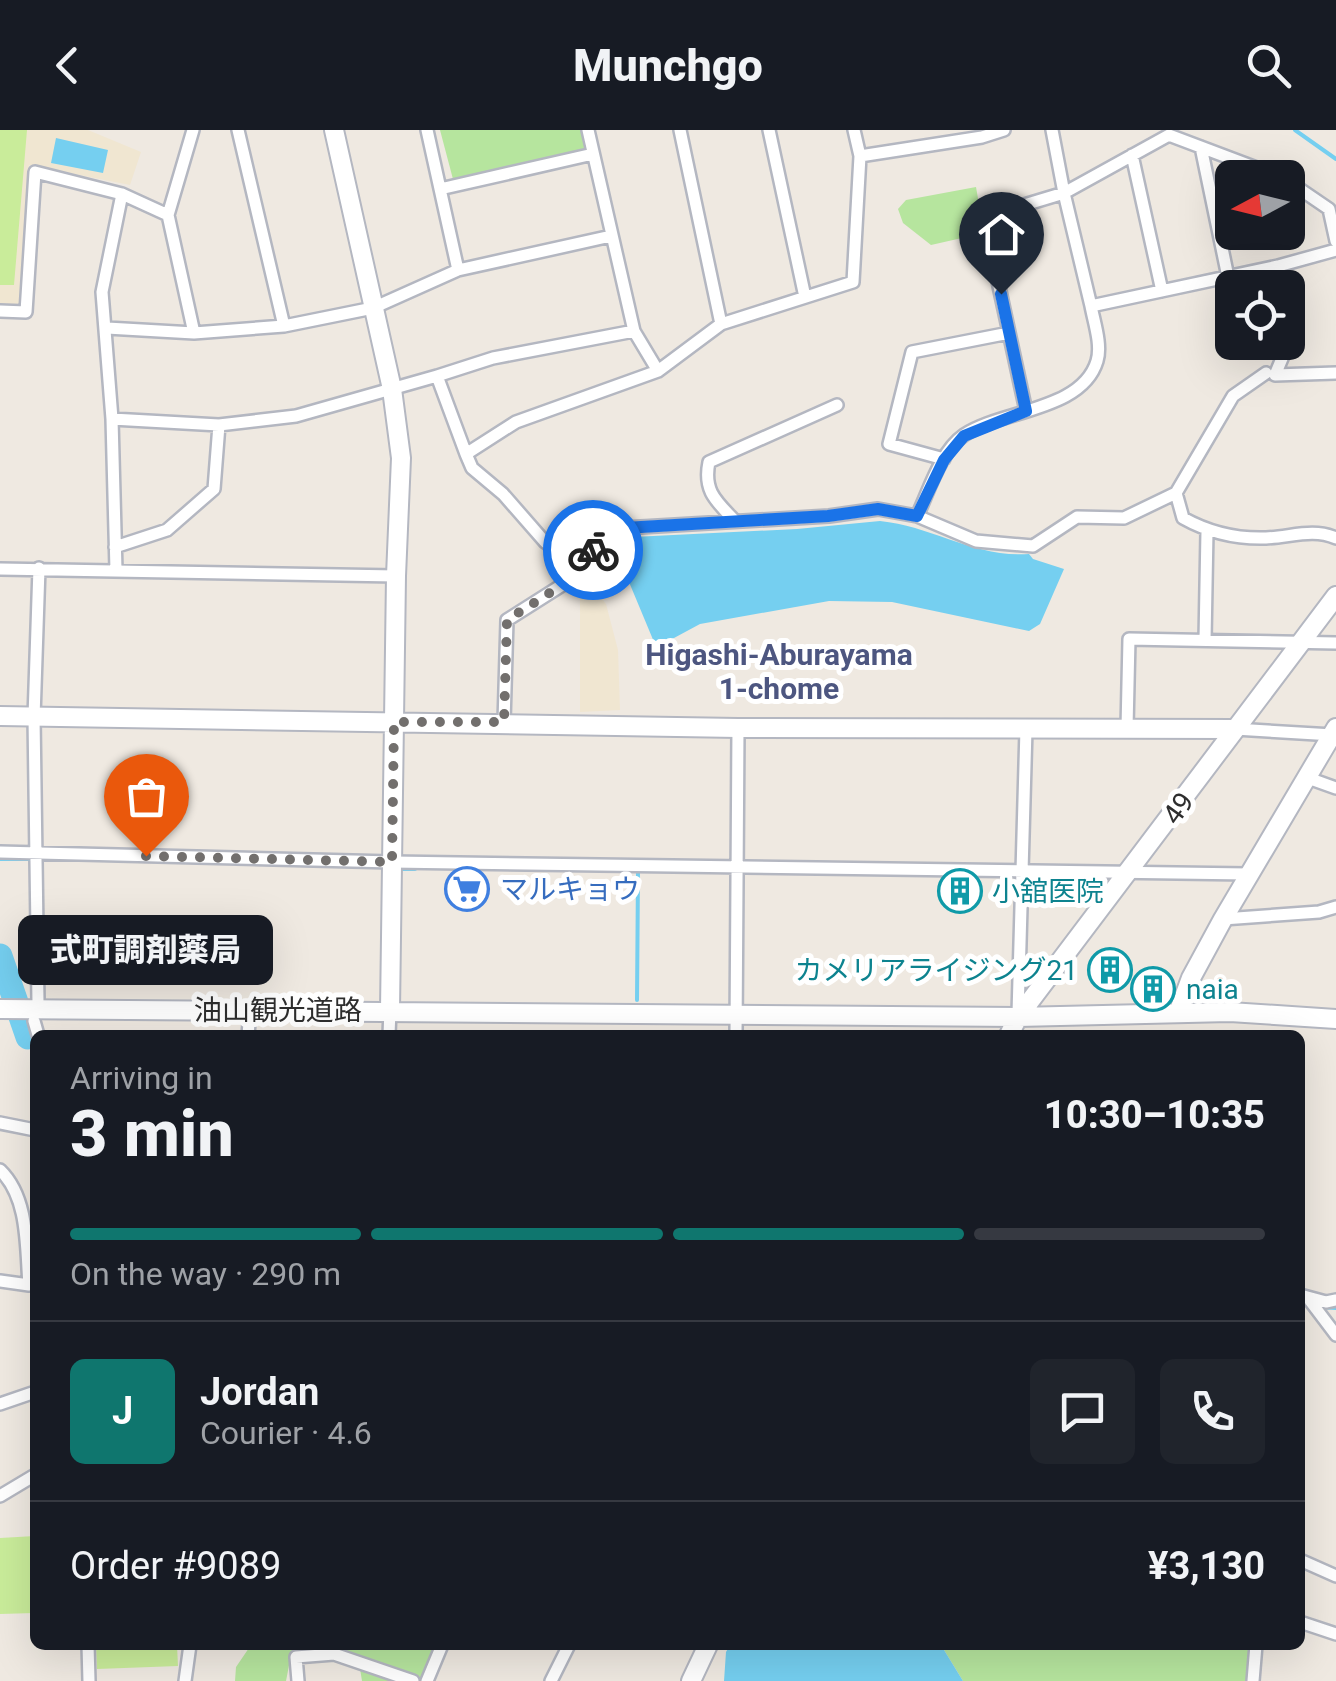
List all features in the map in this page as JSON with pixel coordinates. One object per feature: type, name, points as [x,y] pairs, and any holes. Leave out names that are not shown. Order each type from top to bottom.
[{"type":"street","points":[[193,130],[168,215],[194,333]]},
{"type":"street","points":[[238,130],[284,326]]},
{"type":"street","points":[[334,130],[392,390],[402,458],[396,576],[390,1030]]},
{"type":"street","points":[[427,130],[458,270]]},
{"type":"street","points":[[588,130],[634,331],[658,371]]},
{"type":"street","points":[[680,130],[721,324]]},
{"type":"street","points":[[769,130],[805,298]]},
{"type":"street","points":[[466,454],[516,422],[658,371],[721,324],[853,282],[860,156],[854,130]]},
{"type":"street","points":[[860,156],[1004,130]]},
{"type":"street","points":[[917,516],[944,460],[964,436],[1076,391],[1097,362],[1091,306],[1052,130]]},
{"type":"street","points":[[1026,411],[984,217],[1064,192],[1168,136],[1234,160]]},
{"type":"street","points":[[1202,148],[1227,270]]},
{"type":"street","points":[[440,189],[593,154]]},
{"type":"street","points":[[1132,155],[1162,291]]},
{"type":"street","points":[[0,311],[26,312],[35,172],[122,194],[168,215]]},
{"type":"street","points":[[1305,193],[1329,209],[1336,241]]},
{"type":"street","points":[[116,570],[108,328],[102,292],[122,194]]},
{"type":"street","points":[[108,328],[194,333],[284,326],[373,308],[458,270],[610,236]]},
{"type":"street","points":[[1260,270],[1336,250]]},
{"type":"street","points":[[1278,266],[1279,270]]},
{"type":"street","points":[[1091,306],[1215,280]]},
{"type":"street","points":[[112,420],[220,425],[296,416],[493,358],[634,331]]},
{"type":"street","points":[[944,460],[889,444],[912,352],[1009,333]]},
{"type":"street","points":[[1282,360],[1275,376],[1336,373]]},
{"type":"street","points":[[504,722],[507,620],[567,582],[601,541],[624,528],[828,516],[878,509],[917,516],[976,542],[1033,546],[1078,517],[1124,518],[1176,493],[1233,396],[1266,373]]},
{"type":"street","points":[[438,376],[472,468],[503,494],[545,542],[581,565]]},
{"type":"street","points":[[735,521],[714,500],[705,479],[709,462],[837,405]]},
{"type":"street","points":[[115,548],[166,530],[214,489],[220,425]]},
{"type":"street","points":[[1176,493],[1183,518],[1207,532],[1263,538],[1322,532],[1336,538]]},
{"type":"street","points":[[1205,640],[1207,532]]},
{"type":"street","points":[[38,568],[34,717],[38,1030]]},
{"type":"street","points":[[0,569],[396,576]]},
{"type":"street","name":"49","points":[[1012,1030],[1336,596]]},
{"type":"street","points":[[1127,728],[1129,639],[1336,642]]},
{"type":"street","points":[[0,716],[738,728],[1335,732],[1248,874],[1187,988],[1178,1013]]},
{"type":"street","points":[[736,1030],[738,728]]},
{"type":"street","points":[[1018,1017],[1026,729]]},
{"type":"street","points":[[1308,778],[1336,788]]},
{"type":"street","points":[[0,852],[392,862],[1248,874]]},
{"type":"street","points":[[1223,919],[1319,912],[1336,907]]},
{"type":"street","name":"油山観光道路","points":[[1,1008],[1018,1017],[1230,1012],[1336,1019]]},
{"type":"street","points":[[248,1030],[250,1011]]},
{"type":"street","points":[[0,1123],[30,1129]]},
{"type":"street","points":[[0,1170],[14,1190],[23,1215],[30,1272]]},
{"type":"street","points":[[23,1215],[30,1220]]},
{"type":"street","points":[[0,1281],[30,1288]]},
{"type":"street","points":[[1306,1298],[1336,1300]]},
{"type":"street","points":[[1306,1298],[1336,1336]]},
{"type":"street","points":[[0,1404],[30,1394]]},
{"type":"street","points":[[0,1496],[30,1477]]},
{"type":"street","points":[[1305,1562],[1336,1576]]},
{"type":"street","points":[[1305,1624],[1336,1634]]},
{"type":"street","points":[[88,1650],[89,1681]]},
{"type":"street","points":[[185,1681],[189,1650]]},
{"type":"street","points":[[426,1681],[440,1650]]},
{"type":"street","points":[[551,1681],[566,1650]]},
{"type":"street","points":[[690,1681],[706,1650]]},
{"type":"street","points":[[1253,1681],[1256,1650]]},
{"type":"street","points":[[298,1681],[296,1657],[334,1654],[413,1681]]},
{"type":"shaded area","points":[[0,130],[88,130],[141,152],[130,185],[29,165],[19,306],[0,306]]},
{"type":"shaded area","points":[[580,590],[597,592],[606,604],[618,650],[620,710],[580,712]]},
{"type":"green space","points":[[0,130],[27,130],[14,285],[0,285]]},
{"type":"green space","points":[[440,130],[584,130],[587,152],[454,183]]},
{"type":"green space","points":[[976,187],[984,233],[931,245],[903,223],[898,209],[906,200]]},
{"type":"green space","points":[[30,1536],[30,1613],[0,1614],[0,1538]]},
{"type":"green space","points":[[96,1650],[177,1650],[178,1666],[97,1669]]},
{"type":"green space","points":[[248,1650],[306,1650],[291,1655],[286,1681],[235,1681],[236,1667]]},
{"type":"green space","points":[[343,1650],[434,1650],[423,1681],[362,1681],[358,1656]]},
{"type":"green space","points":[[944,1650],[1250,1650],[1246,1681],[963,1681]]},
{"type":"water","points":[[56,138],[108,150],[103,173],[51,163]]},
{"type":"water","points":[[880,521],[990,551],[1029,554],[1033,559],[1064,569],[1040,624],[1029,631],[892,602],[829,601],[700,624],[661,645],[654,642],[614,546],[633,537]]},
{"type":"water","points":[[944,1650],[963,1681],[724,1681],[726,1652]]},
{"type":"waterway","points":[[1295,130],[1336,159]]},
{"type":"waterway","points":[[0,859],[29,859]]},
{"type":"waterway","points":[[55,859],[70,860]]},
{"type":"waterway","points":[[402,869],[415,869]]},
{"type":"waterway","points":[[637,1000],[638,872]]},
{"type":"waterway","points":[[0,956],[28,1037]]},
{"type":"waterway","points":[[28,1037],[30,1041]]},
{"type":"waterway","points":[[1321,1307],[1336,1308]]},
{"type":"way so far","points":[[146,856],[392,862],[394,722],[504,722],[507,620],[567,582],[593,550]]},
{"type":"place","name":"式町調剤薬局","points":[[146,856]]},
{"type":"place","name":"マルキョウ","points":[[467,889]]},
{"type":"place","name":"小舘医院","points":[[960,891]]},
{"type":"place","name":"カメリアライジング21","points":[[1110,970]]},
{"type":"place","name":"naia","points":[[1153,989]]},
{"type":"district","name":"Higashi-Aburayama 1-chome","points":[[779,672]]},
{"type":"route","points":[[593,550],[624,528],[828,516],[878,509],[917,516],[944,460],[964,436],[1026,411],[1001,294]]}]
